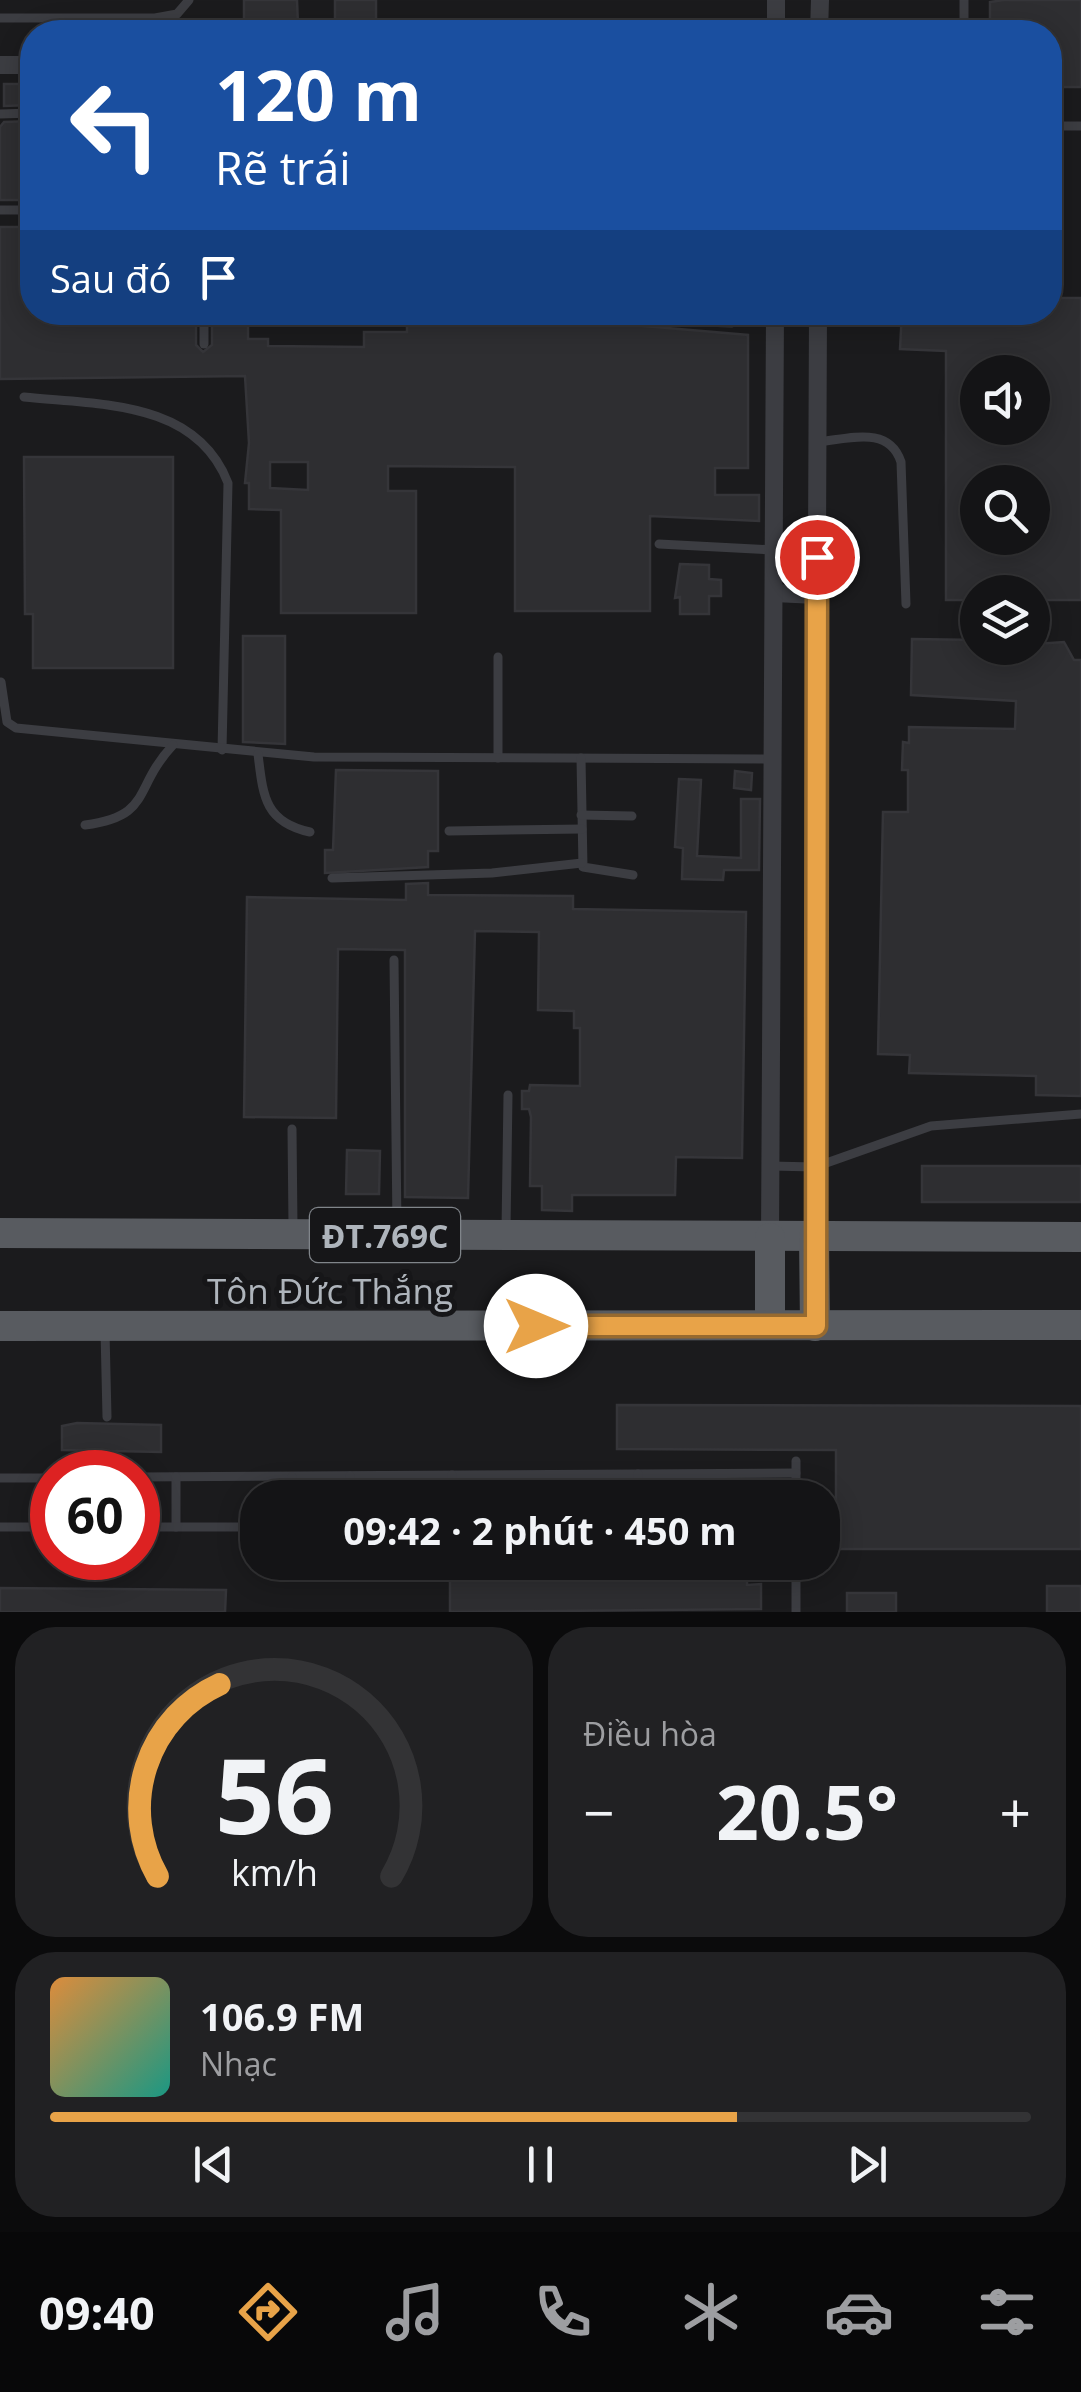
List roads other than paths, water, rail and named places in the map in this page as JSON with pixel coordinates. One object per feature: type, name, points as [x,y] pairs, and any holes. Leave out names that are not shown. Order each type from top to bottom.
[{"type":"main road","name":"Tôn Đức Thắng","points":[[0,1233],[1081,1236]]},
{"type":"main road","points":[[770,1238],[770,1326]]},
{"type":"main road","points":[[814,1238],[816,1326]]},
{"type":"main road","name":"Tôn Đức Thắng","points":[[0,1326],[1081,1325]]},
{"type":"street","points":[[770,1238],[775,325]]},
{"type":"street","points":[[814,1238],[818,325]]},
{"type":"street","points":[[774,593],[817,596]]},
{"type":"lane","points":[[0,18],[155,18],[177,14],[190,0]]},
{"type":"lane","points":[[204,325],[204,344]]},
{"type":"lane","points":[[24,397],[143,410],[197,435],[219,460],[228,483],[222,750]]},
{"type":"lane","points":[[817,442],[882,437],[896,446],[901,462],[906,604]]},
{"type":"lane","points":[[659,544],[774,550]]},
{"type":"lane","points":[[498,656],[498,758]]},
{"type":"lane","points":[[2,682],[7,722],[16,728],[258,754],[773,759]]},
{"type":"lane","points":[[85,825],[118,821],[138,804],[145,781],[173,745]]},
{"type":"lane","points":[[258,754],[264,802],[274,818],[310,832]]},
{"type":"lane","points":[[581,758],[582,863],[587,869],[633,876]]},
{"type":"lane","points":[[582,815],[632,816]]},
{"type":"lane","points":[[448,832],[582,829]]},
{"type":"lane","points":[[332,878],[492,873],[582,863]]},
{"type":"lane","points":[[394,960],[398,1235]]},
{"type":"lane","points":[[506,1237],[508,1095]]},
{"type":"lane","points":[[770,1166],[815,1167],[931,1126],[1081,1114]]},
{"type":"lane","points":[[292,1129],[294,1235]]},
{"type":"lane","points":[[105,1328],[106,1417]]},
{"type":"lane","points":[[796,1461],[796,1480]]},
{"type":"lane","points":[[638,1474],[638,1480]]},
{"type":"lane","points":[[160,1477],[796,1474]]},
{"type":"lane","points":[[579,1475],[579,1480]]},
{"type":"lane","points":[[176,1477],[176,1527]]},
{"type":"lane","points":[[0,1478],[30,1478]]},
{"type":"lane","points":[[0,1527],[30,1527]]},
{"type":"lane","points":[[160,1527],[240,1527]]},
{"type":"lane","points":[[796,1580],[796,1612]]}]
